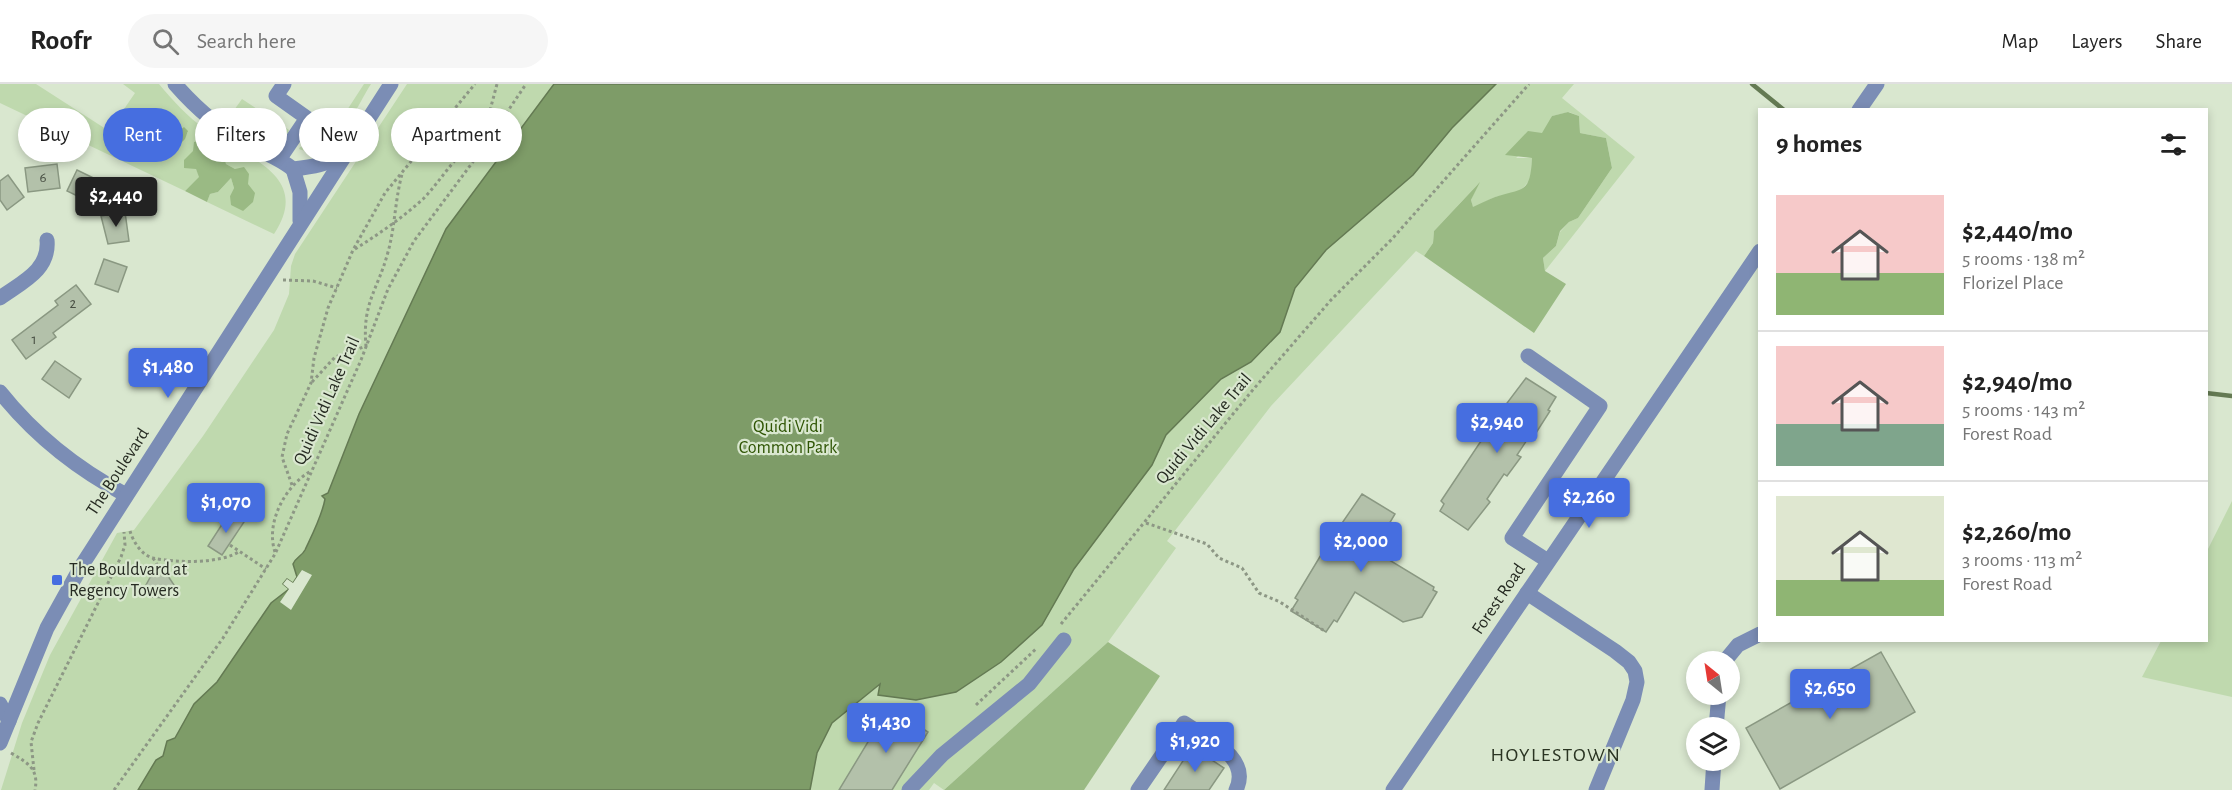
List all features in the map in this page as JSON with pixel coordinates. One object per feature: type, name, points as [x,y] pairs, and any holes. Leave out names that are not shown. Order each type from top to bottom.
[{"type":"street","points":[[175,84],[197,108]]},
{"type":"street","points":[[284,84],[276,96],[307,118],[287,148]]},
{"type":"street","name":"The Boulevard","points":[[376,108],[391,84]]},
{"type":"street","points":[[1860,108],[1877,84]]},
{"type":"street","points":[[285,162],[293,169],[300,192],[299,224]]},
{"type":"street","points":[[293,169],[326,162]]},
{"type":"street","name":"The Boulevard","points":[[5,748],[9,721],[47,628],[82,565],[341,162]]},
{"type":"street","points":[[0,298],[43,266],[49,253],[47,240]]},
{"type":"street","name":"Forest Road","points":[[1393,790],[1758,254]]},
{"type":"street","points":[[1528,356],[1600,406],[1512,538],[1548,561]]},
{"type":"street","points":[[0,392],[48,443],[74,464],[126,495]]},
{"type":"street","points":[[1527,593],[1614,651],[1629,662],[1635,671],[1637,682],[1633,700],[1596,790]]},
{"type":"street","points":[[909,790],[942,755],[1029,684],[1062,633]]},
{"type":"street","points":[[1733,651],[1738,645],[1758,635]]},
{"type":"street","points":[[0,704],[9,721]]},
{"type":"street","points":[[1138,790],[1184,723],[1229,753],[1239,766],[1241,776],[1236,790]]},
{"type":"street","points":[[1712,790],[1713,771]]},
{"type":"path","points":[[311,384],[314,358],[337,288],[353,250],[384,193],[475,84]]},
{"type":"path","points":[[491,108],[497,84]]},
{"type":"path","name":"Quidi Vidi Lake Trail","points":[[509,108],[526,84]]},
{"type":"path","name":"Quidi Vidi Lake Trail","points":[[1062,633],[1171,488],[1280,359],[1331,300],[1394,238],[1529,84]]},
{"type":"path","points":[[353,250],[393,223],[424,197],[455,162]]},
{"type":"path","name":"Quidi Vidi Lake Trail","points":[[114,790],[223,638],[275,554],[366,346],[388,289],[414,241],[471,162]]},
{"type":"path","points":[[292,485],[282,457],[287,434],[311,384],[335,357],[366,346],[364,324],[368,301],[388,253],[403,170]]},
{"type":"path","points":[[291,280],[313,281],[337,288]]},
{"type":"path","points":[[275,554],[272,536],[276,516],[292,485],[311,471]]},
{"type":"path","points":[[1146,523],[1207,544],[1219,558],[1242,568],[1259,593],[1280,603],[1326,632]]},
{"type":"path","points":[[130,531],[134,543],[153,558],[162,573]]},
{"type":"path","points":[[35,790],[37,779],[31,742],[38,723],[121,557],[125,545],[124,532]]},
{"type":"path","points":[[230,545],[266,568]]},
{"type":"path","points":[[153,558],[226,559],[240,551]]},
{"type":"path","points":[[975,707],[1042,642]]},
{"type":"path","points":[[5,748],[30,764],[34,770]]},
{"type":"green space","points":[[0,84],[36,84],[73,108],[18,108],[18,112],[0,103]]},
{"type":"green space","points":[[123,84],[159,84],[180,108],[125,108],[135,93]]},
{"type":"green space","points":[[364,84],[371,84],[357,108],[348,108]]},
{"type":"green space","name":"Quidi Vidi Common Park","points":[[407,84],[1574,84],[1562,98],[1635,157],[1545,271],[1543,258],[1556,246],[1560,232],[1569,222],[1578,218],[1612,168],[1606,138],[1580,133],[1579,116],[1569,112],[1552,116],[1547,129],[1516,158],[1532,158],[1531,179],[1519,192],[1495,197],[1473,208],[1471,200],[1478,184],[1434,231],[1433,243],[1424,256],[1416,251],[1271,406],[1167,541],[1176,548],[1108,642],[944,790],[934,783],[929,790],[1,790],[22,723],[50,655],[117,533],[134,530],[203,436],[274,330],[289,294],[291,266],[295,254],[356,162],[379,162],[379,126],[391,108],[391,162],[522,162],[522,108],[391,108]]},
{"type":"green space","points":[[242,99],[256,108],[236,108]]},
{"type":"green space","points":[[183,111],[195,121],[195,162],[200,162],[196,169],[200,177],[185,191],[124,162],[183,162],[183,140],[188,132],[183,133]]},
{"type":"green space","points":[[91,119],[103,127],[103,152],[91,146]]},
{"type":"green space","points":[[224,162],[259,162],[280,182],[285,197],[284,214],[274,234],[207,202],[210,194],[218,192],[231,178],[234,188],[230,196],[243,211],[235,169]]},
{"type":"green space","points":[[2232,501],[2232,697],[2142,677],[2160,642],[2208,642],[2208,549]]},
{"type":"shaded area","name":"Quidi Vidi Common Park","points":[[554,84],[1496,84],[1452,128],[1413,175],[1326,250],[1295,288],[1280,332],[1251,362],[1221,379],[1166,435],[1152,465],[1074,569],[1042,625],[1001,662],[956,692],[916,700],[878,695],[880,684],[832,723],[817,753],[810,790],[138,790],[156,760],[163,756],[167,741],[175,738],[194,704],[217,682],[271,603],[289,589],[283,584],[287,579],[293,583],[297,577],[293,564],[305,550],[317,525],[325,499],[322,496],[328,493],[359,414],[446,229],[496,162],[522,162],[522,127]]},
{"type":"shaded area","points":[[1568,112],[1579,116],[1580,133],[1606,138],[1612,168],[1578,218],[1569,222],[1560,231],[1556,246],[1543,258],[1545,271],[1566,284],[1534,333],[1424,256],[1433,243],[1434,231],[1480,182],[1471,200],[1473,207],[1524,188],[1529,178],[1532,158],[1505,155],[1528,131],[1542,133],[1552,116]]},
{"type":"shaded area","points":[[184,127],[188,131],[183,141]]},
{"type":"shaded area","points":[[194,142],[195,162],[225,162],[235,169],[244,167],[249,174],[248,184],[255,193],[253,202],[243,211],[231,205],[230,196],[234,188],[231,178],[218,192],[210,194],[207,202],[185,191],[199,177],[196,169],[184,168],[184,160],[193,151]]},
{"type":"shaded area","points":[[1108,642],[1160,676],[1084,790],[944,790]]},
{"type":"pier","points":[[302,570],[312,575],[291,610],[280,602],[289,589],[283,584],[287,579],[293,583]]},
{"type":"building","points":[[57,164],[60,188],[28,192],[25,168]]},
{"type":"building","points":[[77,170],[108,185],[98,206],[67,191]]},
{"type":"building","points":[[8,175],[24,197],[7,210],[0,200],[0,181]]},
{"type":"building","points":[[125,212],[129,241],[108,244],[101,216]]},
{"type":"building","points":[[104,259],[127,267],[118,292],[95,284]]},
{"type":"building","points":[[76,285],[91,304],[53,333],[56,337],[26,359],[12,340],[58,305],[55,301]]},
{"type":"building","points":[[55,361],[81,379],[69,398],[42,379]]},
{"type":"building","points":[[1526,378],[1556,397],[1536,433],[1533,431],[1517,455],[1521,457],[1507,476],[1504,474],[1487,499],[1490,502],[1468,530],[1440,511],[1444,504],[1441,501],[1479,444],[1488,432],[1490,434],[1504,413],[1501,411]]},
{"type":"building","points":[[1362,494],[1395,514],[1389,524],[1392,526],[1376,552],[1434,587],[1433,590],[1437,592],[1422,617],[1403,622],[1355,592],[1337,622],[1334,620],[1326,632],[1291,611],[1298,600],[1295,598],[1327,545]]},
{"type":"building","points":[[230,512],[244,522],[222,555],[208,546]]},
{"type":"building","points":[[153,572],[166,573],[174,585],[164,598],[152,597],[146,585]]},
{"type":"building","points":[[1881,652],[1915,712],[1780,789],[1746,728]]},
{"type":"building","points":[[889,707],[928,732],[892,790],[839,790]]},
{"type":"building","points":[[1192,747],[1224,768],[1209,790],[1164,790]]},
{"type":"waterway","points":[[1752,84],[1782,108]]},
{"type":"waterway","points":[[2208,393],[2232,396]]},
{"type":"place","name":"The Bouldvard at Regency Towers","points":[[57,580]]},
{"type":"district","name":"HOYLESTOWN","points":[[1556,755]]}]
